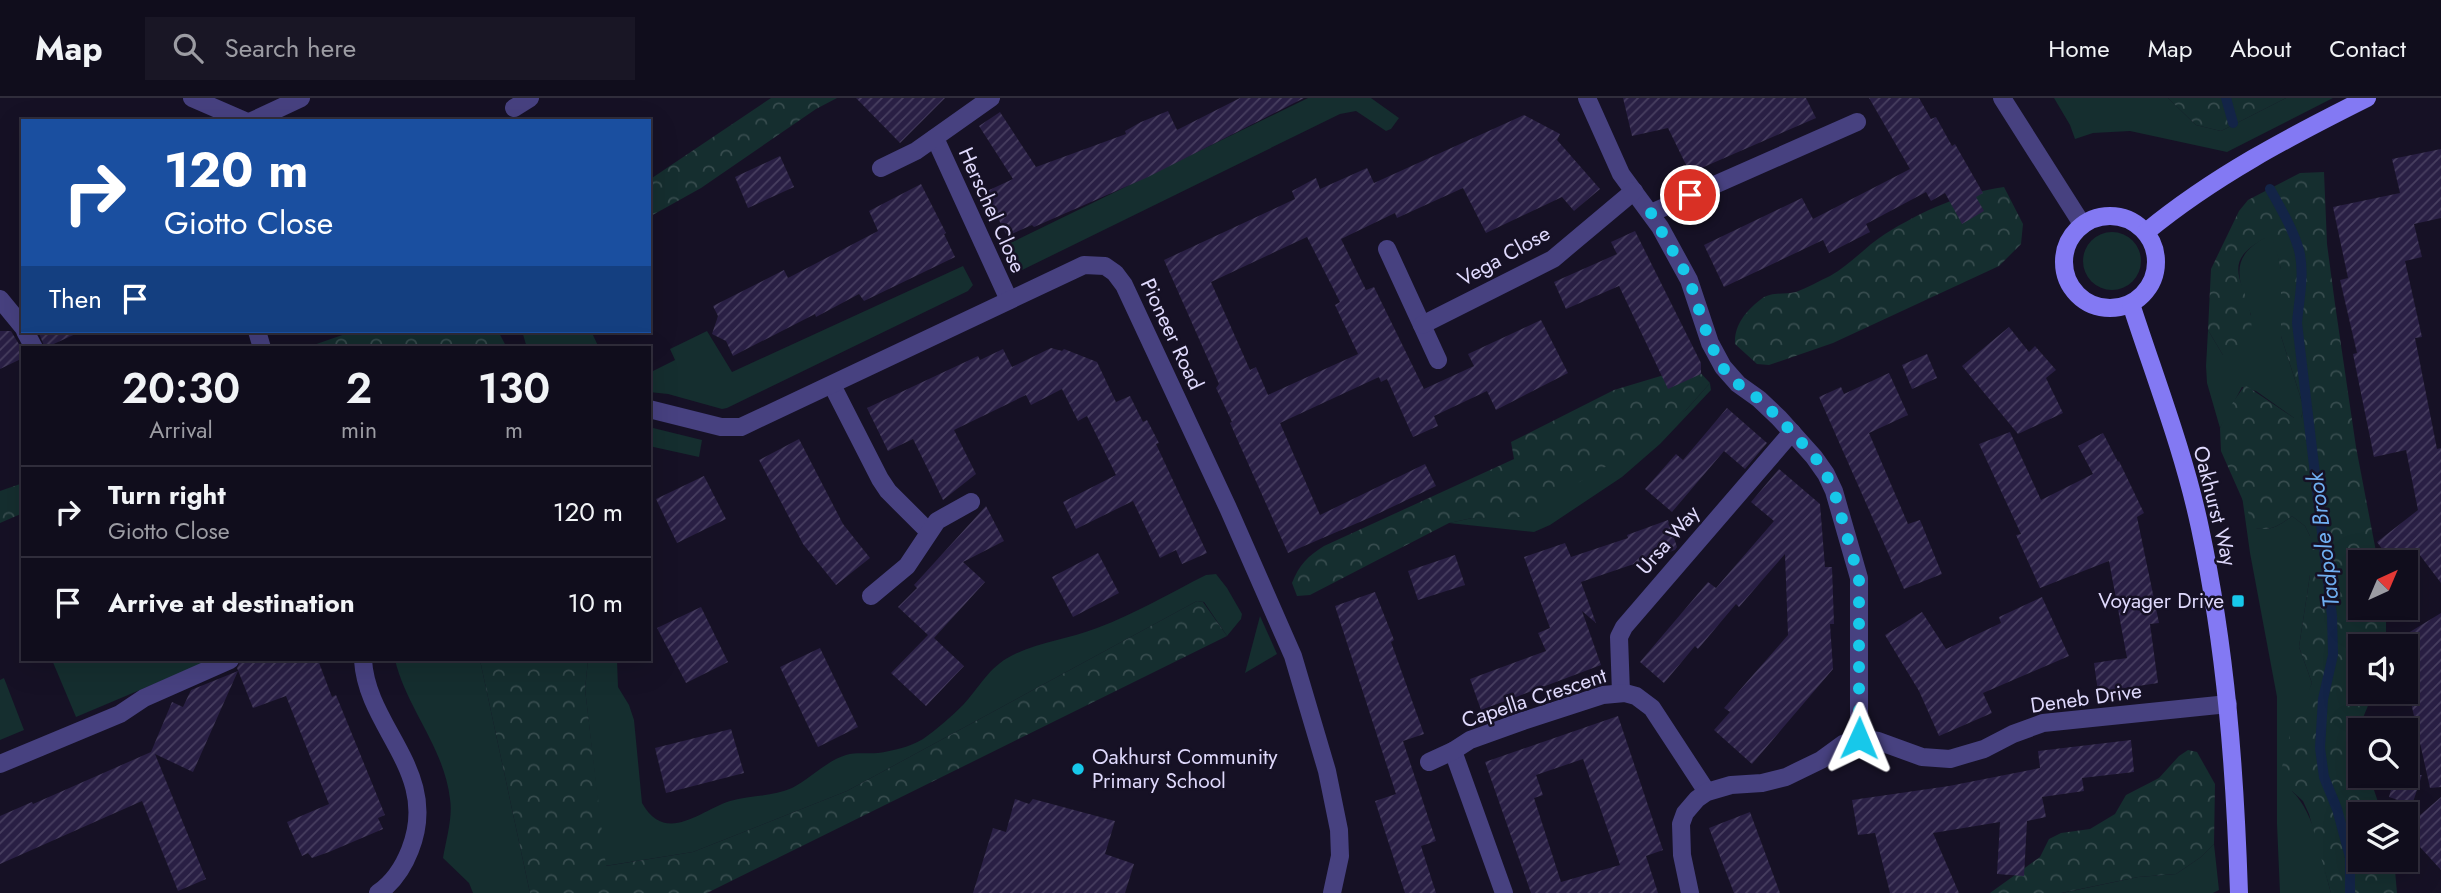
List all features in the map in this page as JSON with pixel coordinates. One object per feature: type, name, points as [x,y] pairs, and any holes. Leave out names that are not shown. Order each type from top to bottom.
[{"type":"street","points":[[192,98],[240,119]]},
{"type":"street","points":[[256,119],[301,98]]},
{"type":"street","points":[[514,108],[530,98]]},
{"type":"street","name":"Herschel Close","points":[[881,168],[935,138],[991,98]]},
{"type":"street","points":[[1587,98],[1613,157],[1651,213],[1689,279],[1710,343],[1723,368],[1738,384],[1769,408],[1826,474],[1841,513],[1859,578],[1859,738],[1843,744],[1821,760],[1786,777],[1762,783],[1731,785],[1707,792],[1688,808],[1681,824],[1682,855],[1690,893]]},
{"type":"street","points":[[2002,98],[2082,224]]},
{"type":"street","points":[[2146,232],[2191,196],[2242,163],[2367,98]]},
{"type":"street","points":[[1651,213],[1857,122]]},
{"type":"street","name":"Herschel Close","points":[[935,138],[1009,300]]},
{"type":"street","name":"Vega Close","points":[[1422,325],[1553,259],[1634,191]]},
{"type":"street","points":[[2107,215],[2122,217],[2146,232],[2157,257],[2156,272],[2147,290],[2131,304],[2102,308],[2088,303],[2076,294],[2067,281],[2063,266],[2064,251],[2082,224],[2107,215]]},
{"type":"street","points":[[1387,249],[1438,360]]},
{"type":"street","name":"Pioneer Road","points":[[651,410],[721,427],[741,427],[1084,265],[1105,266],[1115,273],[1124,285],[1293,656],[1326,771],[1339,830],[1340,856],[1332,893]]},
{"type":"street","points":[[0,299],[21,325]]},
{"type":"street","name":"Oakhurst Way","points":[[2131,304],[2200,527],[2223,659],[2228,705],[2235,785],[2239,893]]},
{"type":"street","points":[[832,385],[880,479],[888,491],[929,532]]},
{"type":"street","name":"Ursa Way","points":[[1621,693],[1619,637],[1624,626],[1792,432]]},
{"type":"street","points":[[872,596],[907,566],[929,532],[944,516],[971,502]]},
{"type":"street","points":[[0,764],[120,714],[144,698],[228,661]]},
{"type":"street","points":[[363,661],[369,689],[411,774],[415,798],[415,832],[408,854],[394,880],[378,893]]},
{"type":"street","name":"Capella Crescent","points":[[1429,762],[1470,740],[1593,698],[1621,693],[1636,696],[1652,708],[1707,792]]},
{"type":"street","name":"Deneb Drive","points":[[1859,738],[1878,741],[1922,757],[1950,759],[1984,750],[2013,734],[2043,723],[2228,705]]},
{"type":"street","name":"Capella Crescent","points":[[1453,751],[1504,893]]},
{"type":"green space","points":[[771,98],[837,98],[816,109],[701,188],[651,216],[651,179]]},
{"type":"green space","points":[[1308,98],[1371,98],[1399,118],[1391,129],[1386,131],[1356,111],[1340,114],[1012,275],[1000,248]]},
{"type":"green space","points":[[2054,98],[2168,98],[2196,125],[2221,131],[2286,98],[2333,98],[2227,152],[2130,131],[2093,133],[2075,139]]},
{"type":"green space","points":[[2168,98],[2286,98],[2221,131],[2196,125]]},
{"type":"green space","points":[[2324,172],[2327,244],[2335,304],[2356,447],[2376,550],[2348,550],[2348,620],[2386,620],[2386,634],[2348,634],[2348,704],[2369,704],[2363,718],[2348,718],[2348,788],[2373,788],[2378,802],[2348,802],[2348,872],[2395,872],[2397,893],[2331,893],[2309,814],[2281,771],[2291,730],[2312,683],[2299,647],[2310,575],[2310,536],[2305,526],[2292,516],[2270,528],[2255,528],[2221,451],[2220,428],[2229,408],[2245,385],[2294,418],[2301,418],[2304,408],[2281,336],[2281,269],[2274,243],[2265,238],[2251,247],[2239,264],[2238,273],[2251,316],[2251,339],[2238,352],[2223,355],[2208,330],[2211,269],[2239,211],[2248,200],[2300,173]]},
{"type":"green space","points":[[2004,187],[2023,224],[2021,244],[1999,266],[1833,343],[1769,365],[1757,364],[1735,344],[1742,319],[1764,297],[1796,292],[1830,276],[1885,234],[1928,211],[1958,198]]},
{"type":"green space","points":[[2112,232],[2133,240],[2141,261],[2133,282],[2112,290],[2091,282],[2083,261],[2091,240]]},
{"type":"green space","points":[[2266,237],[2275,243],[2281,269],[2281,336],[2304,408],[2301,418],[2294,418],[2256,391],[2242,387],[2220,428],[2207,383],[2208,330],[2223,355],[2251,315],[2240,281],[2241,262],[2254,245]]},
{"type":"green space","points":[[963,266],[973,285],[968,291],[727,408],[651,392],[651,372],[675,360],[670,349],[707,331],[732,372]]},
{"type":"green space","points":[[348,333],[499,333],[506,346],[311,346]]},
{"type":"green space","points":[[523,333],[596,333],[593,335],[598,346],[526,346]]},
{"type":"green space","points":[[1694,366],[1710,383],[1686,410],[1627,454],[1520,517],[1472,518],[1449,523],[1310,595],[1297,596],[1292,583],[1298,571],[1309,557],[1324,546],[1514,459],[1511,442],[1614,390]]},
{"type":"green space","points":[[1710,383],[1711,390],[1660,444],[1622,477],[1550,525],[1534,532],[1449,523],[1487,517],[1686,410]]},
{"type":"green space","points":[[651,427],[702,440],[699,457],[651,446]]},
{"type":"green space","points":[[21,484],[21,514],[0,523],[0,491]]},
{"type":"green space","points":[[2242,496],[2256,528],[2271,528],[2292,516],[2305,526],[2310,536],[2310,575],[2299,647],[2312,683],[2304,705],[2292,791],[2313,825],[2331,893],[2280,893],[2277,697]]},
{"type":"green space","points":[[1216,574],[1242,614],[1227,636],[1204,602],[1197,601],[847,791],[693,852],[605,866],[585,689],[588,661],[617,661],[618,687],[634,720],[642,803],[651,815],[662,822],[672,823],[695,817],[730,801],[792,788],[832,761],[846,755],[883,752],[918,742],[954,714],[990,672],[1011,656],[1111,622],[1206,575]]},
{"type":"green space","points":[[1197,601],[1203,602],[1227,636],[707,893],[530,893],[480,661],[588,661],[585,689],[606,866],[693,852],[847,791]]},
{"type":"green space","points":[[1260,616],[1277,654],[1245,673]]},
{"type":"green space","points":[[52,661],[209,661],[76,717]]},
{"type":"green space","points":[[395,661],[480,661],[530,893],[473,893],[469,883],[443,858],[451,813],[446,780],[441,762]]},
{"type":"green space","points":[[4,678],[24,730],[0,740],[0,680]]},
{"type":"green space","points":[[2188,750],[2197,752],[2215,784],[2214,844],[2201,857],[2176,874],[2138,877],[2061,893],[1990,893],[2040,857],[2049,839],[2061,833],[2090,829],[2115,814],[2126,795],[2159,778]]},
{"type":"green space","points":[[2214,844],[2219,890],[2213,893],[2062,893],[2138,877],[2176,874],[2201,857]]},
{"type":"building","points":[[856,98],[945,98],[900,143]]},
{"type":"building","points":[[1240,98],[1304,98],[1148,177],[1034,227],[1032,225],[1007,236],[985,192],[1013,179],[979,126],[1000,112],[1036,167],[1126,134],[1125,131],[1141,122],[1168,111],[1177,130]]},
{"type":"building","points":[[1623,98],[1806,98],[1816,118],[1690,173],[1668,128],[1632,136]]},
{"type":"building","points":[[1869,98],[1919,98],[1931,119],[1936,117],[1952,146],[1955,144],[1983,193],[1976,197],[1984,211],[1962,224],[1945,193],[1931,201],[1926,192],[1866,224],[1870,232],[1829,253],[1823,240],[1724,287],[1704,245],[1802,198],[1813,219],[1910,169]]},
{"type":"building","points":[[1524,115],[1560,134],[1557,140],[1600,189],[1574,211],[1562,197],[1486,233],[1463,188],[1397,218],[1395,213],[1341,239],[1366,290],[1374,287],[1424,389],[1474,366],[1468,354],[1541,320],[1568,373],[1496,410],[1487,391],[1434,416],[1438,426],[1413,437],[1387,379],[1381,382],[1379,377],[1280,423],[1320,515],[1425,464],[1436,486],[1288,553],[1230,423],[1232,422],[1216,388],[1219,384],[1164,260],[1295,199],[1292,191],[1316,178],[1320,189],[1367,168],[1374,183]],"holes":[[[1307,237],[1340,302],[1335,305],[1358,354],[1268,395],[1256,367],[1250,370],[1211,282]]]},
{"type":"building","points":[[2441,149],[2441,218],[2414,224],[2422,257],[2405,261],[2422,337],[2415,338],[2437,449],[2441,448],[2441,583],[2418,550],[2383,550],[2377,542],[2418,510],[2406,450],[2374,457],[2353,354],[2357,353],[2340,280],[2348,278],[2333,207],[2400,193],[2392,159]]},
{"type":"building","points":[[780,156],[794,187],[748,208],[735,177]]},
{"type":"building","points":[[921,184],[955,257],[864,301],[859,294],[733,356],[726,341],[712,334],[718,316],[713,306],[784,270],[788,278],[878,231],[869,211]]},
{"type":"building","points":[[1635,231],[1701,363],[1701,374],[1668,389],[1619,286],[1566,309],[1554,282],[1617,254],[1611,242]]},
{"type":"building","points":[[2009,327],[2029,352],[2035,346],[2056,370],[2046,378],[2063,413],[2018,434],[1962,366]]},
{"type":"building","points":[[0,331],[11,331],[21,348],[21,359],[0,369]]},
{"type":"building","points":[[39,333],[78,333],[49,346],[44,346]]},
{"type":"building","points":[[1051,348],[1062,351],[1064,349],[1097,362],[1116,402],[1130,396],[1143,422],[1147,420],[1159,443],[1156,444],[1207,553],[1182,564],[1176,550],[1160,558],[1133,501],[1076,529],[1063,502],[1116,475],[1087,416],[1078,421],[1062,389],[1031,405],[1026,395],[954,430],[976,474],[943,500],[913,439],[888,451],[867,408],[978,356],[980,360],[1003,349],[1012,367]]},
{"type":"building","points":[[1927,354],[1937,378],[1912,389],[1902,365]]},
{"type":"building","points":[[1889,373],[1908,415],[1869,433],[1908,524],[1920,520],[1942,574],[1904,589],[1819,397],[1841,387],[1844,394]]},
{"type":"building","points":[[1727,408],[1767,443],[1745,469],[1724,451],[1672,512],[1645,489],[1676,454],[1683,460]]},
{"type":"building","points":[[2010,432],[2041,500],[2093,474],[2078,446],[2103,433],[2144,513],[2137,517],[2159,623],[2150,624],[2158,683],[2098,692],[2094,663],[2127,658],[2109,561],[2040,588],[2016,535],[2021,534],[1979,444]]},
{"type":"building","points":[[799,439],[843,524],[870,558],[836,585],[803,544],[759,460]]},
{"type":"building","points":[[1779,469],[1820,504],[1825,567],[1832,567],[1834,624],[1830,624],[1833,669],[1752,764],[1714,730],[1730,712],[1724,708],[1788,635],[1785,554],[1739,607],[1736,604],[1698,649],[1695,646],[1664,683],[1640,662],[1708,582],[1716,588],[1774,521],[1751,502]]},
{"type":"building","points":[[704,476],[726,519],[677,543],[656,499]]},
{"type":"building","points":[[986,506],[1004,541],[963,562],[985,582],[934,638],[964,666],[926,706],[891,673],[928,635],[898,607],[917,588],[914,585]]},
{"type":"building","points":[[1668,520],[1677,547],[1675,550],[1581,582],[1596,623],[1582,611],[1601,665],[1481,710],[1470,679],[1546,651],[1538,633],[1550,628],[1524,557],[1565,543],[1571,557],[1628,538],[1627,535]]},
{"type":"building","points":[[1098,553],[1119,593],[1073,617],[1052,577]]},
{"type":"building","points":[[1455,555],[1465,585],[1418,600],[1408,571]]},
{"type":"building","points":[[1375,592],[1394,640],[1391,642],[1424,734],[1403,741],[1436,841],[1421,846],[1436,893],[1405,893],[1375,801],[1396,794],[1335,606]]},
{"type":"building","points":[[2042,597],[2069,656],[1983,693],[1992,713],[1939,736],[1919,691],[1885,635],[1922,612],[1946,649],[2001,623],[1999,617]]},
{"type":"building","points":[[701,607],[728,662],[686,683],[657,628]]},
{"type":"building","points":[[2441,613],[2441,787],[2430,788],[2418,734],[2418,718],[2414,718],[2411,704],[2418,704],[2418,634],[2407,634]]},
{"type":"building","points":[[820,648],[858,727],[818,747],[780,667]]},
{"type":"building","points":[[240,661],[318,661],[332,697],[336,695],[385,815],[378,818],[383,829],[312,858],[308,853],[302,856],[287,822],[329,804],[286,696],[253,708],[237,668]]},
{"type":"building","points":[[238,671],[193,772],[155,754],[206,879],[178,891],[142,801],[0,864],[0,816],[151,752],[172,702],[183,707],[191,690]]},
{"type":"building","points":[[1618,716],[1663,850],[1646,856],[1658,893],[1531,893],[1485,762]],"holes":[[[1583,759],[1620,865],[1561,882],[1534,798],[1543,795],[1536,775]]]},
{"type":"building","points":[[731,729],[744,773],[666,793],[655,748]]},
{"type":"building","points":[[2131,740],[2134,772],[2082,778],[2084,791],[2042,797],[2046,817],[2027,821],[2024,876],[1997,874],[2000,822],[1933,833],[1959,893],[1890,893],[1875,833],[1858,835],[1852,800],[1949,786],[2040,768],[2038,751]]},
{"type":"building","points":[[2391,788],[2418,788],[2413,802],[2389,797]]},
{"type":"building","points":[[2441,797],[2441,870],[2418,845],[2418,817]]},
{"type":"building","points":[[1015,799],[1029,804],[1033,799],[1115,821],[1105,854],[1134,864],[1125,893],[973,893],[993,828],[1006,832]]},
{"type":"building","points":[[1750,812],[1780,893],[1734,893],[1709,828]]},
{"type":"waterway","name":"Tadpole Brook","points":[[2226,98],[2233,123]]},
{"type":"waterway","name":"Tadpole Brook","points":[[2270,189],[2293,234],[2301,259],[2297,323],[2332,616],[2333,655],[2323,699],[2320,748],[2324,777],[2337,809],[2350,857],[2350,893]]},
{"type":"place","name":"Voyager Drive","points":[[2238,601]]},
{"type":"place","name":"Oakhurst Community Primary School","points":[[1078,769]]},
{"type":"route","points":[[1690,195],[1651,213],[1689,279],[1710,343],[1728,375],[1769,408],[1815,457],[1834,491],[1841,513],[1859,578],[1859,738]]}]
